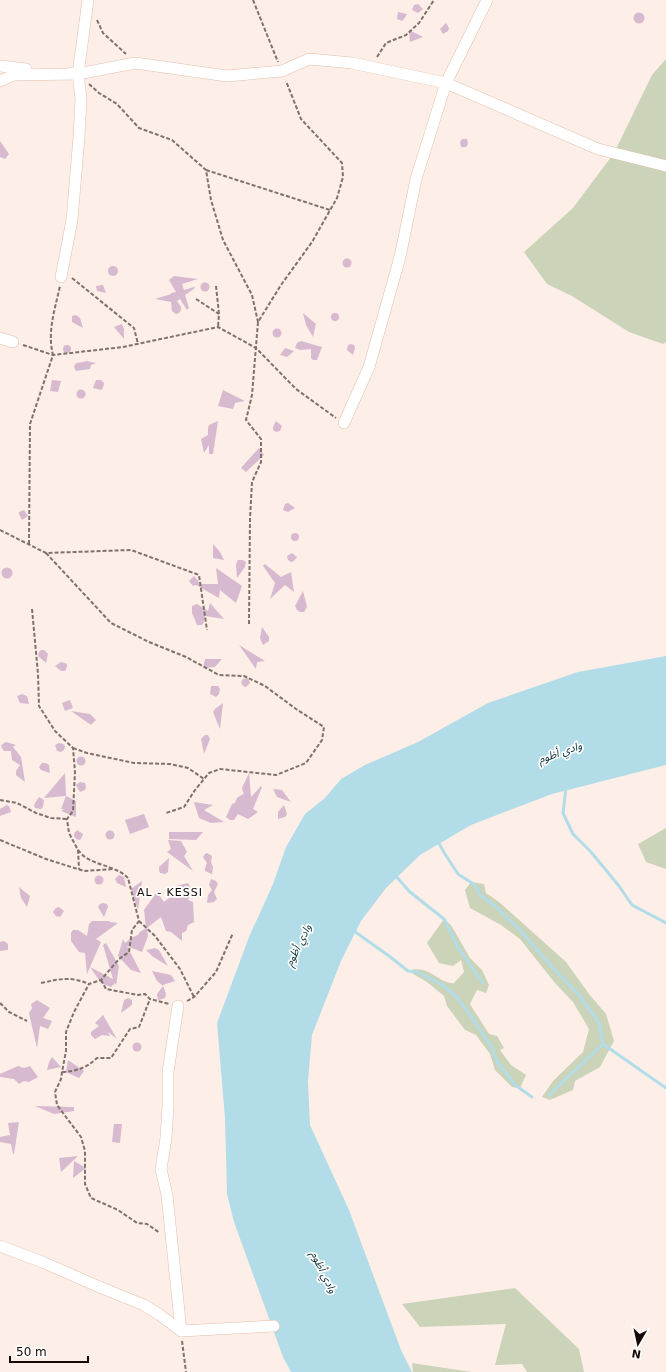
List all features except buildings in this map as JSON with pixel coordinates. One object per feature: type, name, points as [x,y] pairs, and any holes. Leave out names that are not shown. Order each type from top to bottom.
[{"type":"street","points":[[61,277],[73,212],[81,99],[78,74],[88,0]]},
{"type":"street","points":[[344,423],[369,367],[400,257],[416,179],[446,83],[487,0]]},
{"type":"street","points":[[0,81],[14,75],[78,74],[135,63],[227,76],[282,71],[309,59],[352,63],[446,83],[598,149],[666,166]]},
{"type":"street","points":[[0,66],[78,74]]},
{"type":"street","points":[[0,338],[13,342]]},
{"type":"street","points":[[178,1006],[168,1072],[166,1138],[161,1165],[168,1195],[181,1331]]},
{"type":"street","points":[[0,1246],[144,1305],[181,1331],[274,1326]]},
{"type":"path","points":[[253,0],[301,119],[342,163],[343,177],[337,198],[312,242],[281,285],[258,322]]},
{"type":"path","points":[[371,67],[386,43],[406,35],[419,22],[434,0]]},
{"type":"path","points":[[97,20],[103,33],[135,63]]},
{"type":"path","points":[[78,74],[99,93],[117,104],[139,128],[172,140],[206,170],[330,210]]},
{"type":"path","points":[[206,170],[211,200],[223,240],[252,295],[258,322],[252,395],[246,420],[261,439],[261,462],[252,482],[249,624]]},
{"type":"path","points":[[29,544],[30,424],[53,355],[51,345],[51,328],[61,277],[71,278],[134,328],[138,344]]},
{"type":"path","points":[[216,286],[219,314],[218,327]]},
{"type":"path","points":[[196,299],[219,314]]},
{"type":"path","points":[[13,342],[53,355],[123,347],[218,327],[256,348],[296,389],[344,423]]},
{"type":"path","points":[[0,530],[46,553],[112,623],[149,642],[186,657],[219,675],[244,676],[265,686],[324,727],[322,740],[306,763],[276,775],[220,769],[209,773],[194,790],[184,807],[166,814]]},
{"type":"path","points":[[46,553],[131,550],[199,575],[207,630]]},
{"type":"path","points":[[32,610],[38,674],[39,706],[55,731],[73,748],[87,753],[134,764],[170,764],[188,768],[204,779]]},
{"type":"path","points":[[73,748],[76,772],[73,811],[67,819],[69,833],[78,850],[85,857],[115,869],[123,873],[128,878],[138,920],[155,936],[180,970],[194,996]]},
{"type":"path","points":[[0,800],[17,803],[36,813],[51,818],[67,819]]},
{"type":"path","points":[[0,840],[46,859],[80,870],[115,869]]},
{"type":"path","points":[[78,850],[80,870]]},
{"type":"path","points":[[41,983],[64,978],[89,984],[101,980],[119,959],[129,952],[132,930],[138,920]]},
{"type":"path","points":[[101,980],[106,989],[138,995],[145,994],[150,999],[178,1006],[194,996],[216,972],[233,933]]},
{"type":"path","points":[[89,984],[66,1032],[66,1051],[61,1079],[55,1092],[57,1105],[70,1120],[81,1137],[85,1151],[85,1184],[91,1198],[118,1210],[137,1223],[147,1224],[156,1229],[172,1243]]},
{"type":"path","points":[[62,1072],[72,1072],[87,1067],[97,1058],[111,1058],[130,1029],[139,1027],[150,999]]},
{"type":"path","points":[[0,1004],[9,1012],[27,1021]]},
{"type":"path","points":[[181,1331],[186,1372]]},
{"type":"green space","points":[[666,59],[666,342],[663,344],[629,332],[572,296],[547,284],[524,252],[573,208],[614,153],[652,75]]},
{"type":"green space","points":[[666,828],[666,869],[646,862],[638,844]]},
{"type":"green space","points":[[471,882],[484,884],[486,893],[499,902],[566,962],[589,994],[606,1014],[614,1041],[600,1067],[575,1081],[573,1090],[550,1100],[542,1097],[553,1081],[583,1052],[589,1029],[573,1002],[555,983],[520,939],[501,925],[470,908],[465,890]]},
{"type":"green space","points":[[444,919],[451,925],[470,958],[482,970],[489,985],[486,993],[477,990],[470,1004],[489,1034],[497,1036],[504,1048],[500,1050],[511,1065],[526,1075],[520,1088],[512,1087],[495,1070],[490,1054],[476,1035],[465,1030],[447,1006],[444,996],[427,982],[408,971],[415,969],[422,970],[449,983],[454,983],[464,972],[461,960],[453,966],[439,963],[427,943]]},
{"type":"green space","points":[[515,1288],[579,1349],[584,1372],[527,1372],[522,1364],[495,1365],[506,1324],[420,1327],[402,1304]]},
{"type":"green space","points":[[412,1363],[471,1372],[413,1372]]},
{"type":"water","name":"وادي أظوم","points":[[666,656],[666,765],[552,794],[471,825],[420,855],[386,888],[361,921],[341,961],[312,1035],[308,1081],[310,1125],[349,1210],[401,1350],[412,1372],[291,1372],[283,1357],[234,1222],[227,1194],[225,1118],[217,1023],[249,937],[273,884],[286,847],[305,814],[325,798],[341,779],[365,765],[418,742],[488,703],[578,672]]},
{"type":"waterway","points":[[566,788],[563,813],[573,834],[591,852],[619,886],[632,905],[666,923]]},
{"type":"waterway","points":[[437,840],[458,874],[475,885],[480,895],[495,906],[519,929],[579,995],[599,1023],[603,1044],[666,1088]]},
{"type":"waterway","points":[[394,874],[410,892],[444,919],[459,949],[483,983]]},
{"type":"waterway","points":[[354,931],[408,971],[417,972],[441,984],[457,997],[491,1046],[497,1061],[515,1085],[532,1097]]},
{"type":"waterway","points":[[549,1095],[603,1044]]},
{"type":"district","name":"AL - KESSI","points":[[170,892]]}]
